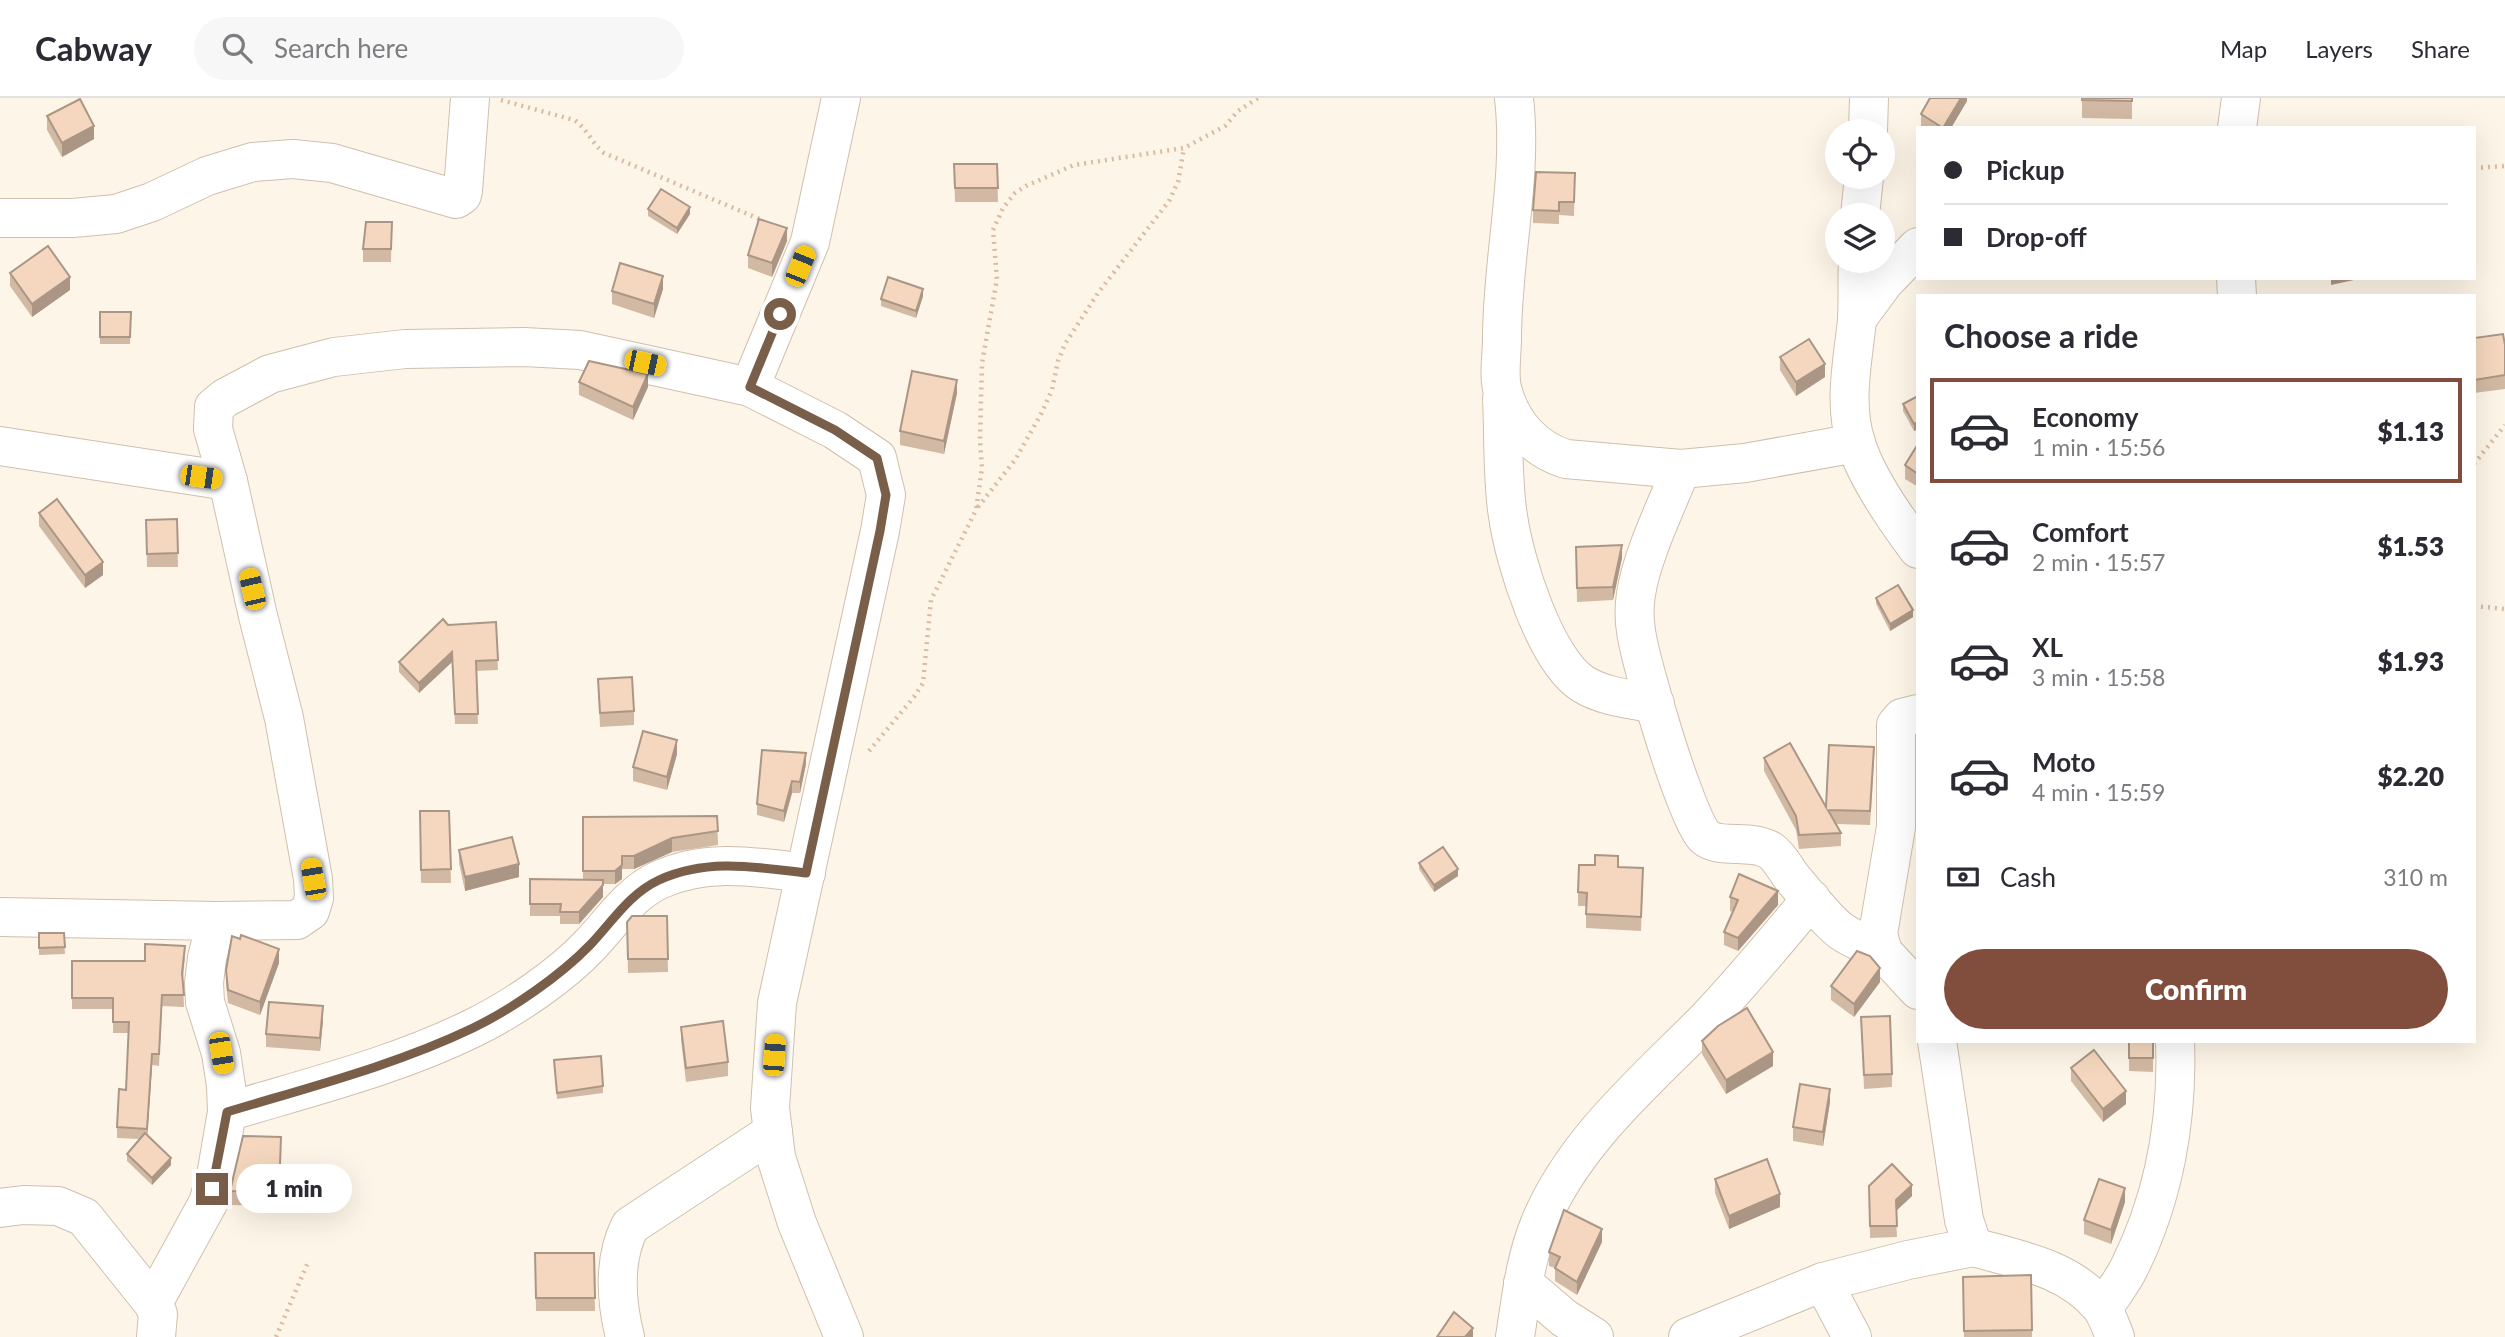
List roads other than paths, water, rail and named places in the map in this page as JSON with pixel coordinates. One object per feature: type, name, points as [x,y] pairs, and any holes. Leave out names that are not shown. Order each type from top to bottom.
[{"type":"street","points":[[0,218],[116,215],[152,202],[207,176],[253,162],[293,159],[332,163],[456,199],[463,191],[470,98]]},
{"type":"street","points":[[750,387],[810,242],[841,98]]},
{"type":"street","points":[[1514,98],[1517,135],[1502,319],[1507,516],[1520,568],[1547,639],[1563,664],[1581,683],[1599,692],[1655,704]]},
{"type":"street","points":[[1868,119],[1869,98]]},
{"type":"street","points":[[2237,126],[2241,98]]},
{"type":"street","points":[[1857,318],[1885,281],[1916,249]]},
{"type":"street","points":[[1858,273],[1857,318],[1850,368],[1850,410],[1856,443],[1898,522],[1916,546]]},
{"type":"street","points":[[0,917],[297,920],[310,911],[314,898],[313,879],[284,718],[228,481],[213,429],[212,416],[218,402],[270,374],[334,357],[405,349],[524,347],[580,350],[750,387],[835,430],[866,449],[877,458],[886,495],[777,1003],[770,1108],[776,1157],[797,1223],[845,1337]]},
{"type":"street","points":[[1502,390],[1515,421],[1537,446],[1549,453],[1595,463],[1681,470],[1745,463],[1856,443]]},
{"type":"street","points":[[0,446],[228,481]]},
{"type":"street","points":[[1681,470],[1648,553],[1636,592],[1634,615],[1636,634],[1667,744],[1699,829],[1707,839],[1747,843],[1770,850],[1840,930],[1883,952],[1916,988]]},
{"type":"street","points":[[1883,952],[1878,934],[1896,827],[1896,728],[1902,718],[1916,715]]},
{"type":"street","points":[[227,1112],[382,1065],[474,1027],[555,978],[590,945],[626,902],[659,880],[697,868],[736,864],[806,873]]},
{"type":"street","points":[[1515,1337],[1523,1283],[1540,1224],[1556,1189],[1589,1142],[1627,1097],[1742,982],[1811,899]]},
{"type":"street","points":[[155,1320],[208,1203],[216,1176],[227,1112],[221,1053],[205,1002],[207,958],[216,921]]},
{"type":"street","points":[[1937,1043],[1964,1220],[1973,1247]]},
{"type":"street","points":[[1688,1337],[1823,1282],[1908,1260],[1973,1247],[2060,1273],[2076,1283],[2109,1323],[2145,1230],[2166,1160],[2173,1118],[2175,1043]]},
{"type":"street","points":[[625,1337],[621,1320],[618,1260],[622,1242],[630,1226],[772,1132]]},
{"type":"street","points":[[0,1208],[23,1205],[58,1206],[84,1217],[155,1320]]},
{"type":"street","points":[[1823,1282],[1852,1337]]},
{"type":"street","points":[[1523,1283],[1564,1318],[1594,1337]]}]
